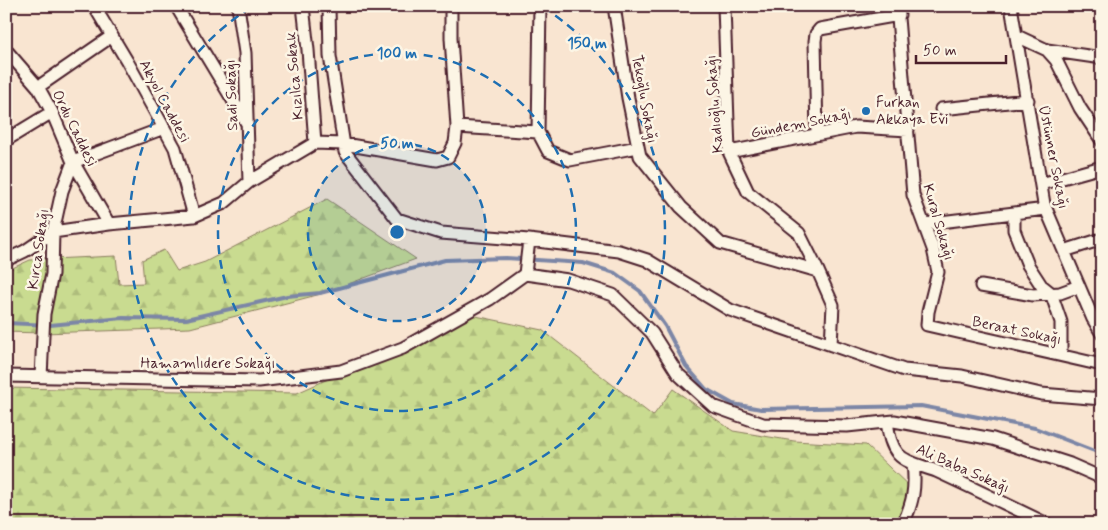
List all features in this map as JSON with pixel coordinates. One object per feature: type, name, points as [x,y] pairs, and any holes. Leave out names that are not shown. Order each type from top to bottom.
[{"type":"street","name":"Akyol Caddesi","points":[[94,6],[175,148],[194,216]]},
{"type":"street","points":[[176,6],[247,124]]},
{"type":"street","name":"Sadi Sokağı","points":[[238,6],[245,53],[249,182]]},
{"type":"street","name":"Kızılca Sokak","points":[[303,6],[315,143]]},
{"type":"street","points":[[329,6],[330,56],[346,152],[397,219],[441,233],[529,240],[619,251],[647,260],[730,310],[904,370],[962,376],[1041,394],[1102,400]]},
{"type":"street","points":[[6,260],[25,251],[53,232],[109,224],[194,216],[224,203],[249,182],[315,143],[344,144],[437,160],[448,157],[455,143],[457,127],[450,38],[451,6]]},
{"type":"street","points":[[540,6],[538,132],[548,151],[570,160],[638,148]]},
{"type":"street","name":"Tekoğlu Sokağı","points":[[614,6],[628,98],[640,156],[681,207],[720,243],[818,271]]},
{"type":"street","name":"Kadıoğlu Sokağı","points":[[724,6],[729,152],[748,192],[799,233],[833,305],[831,345]]},
{"type":"street","name":"Üstünner Sokağı","points":[[1011,6],[1046,209],[1093,320],[1102,334]]},
{"type":"street","points":[[817,134],[816,34],[820,28],[898,10]]},
{"type":"street","name":"Kural Sokağı","points":[[898,10],[913,196],[934,249],[938,272],[928,312],[927,325]]},
{"type":"street","points":[[38,88],[112,36]]},
{"type":"street","points":[[1017,36],[1047,50],[1102,58]]},
{"type":"street","name":"Ordu Caddesi","points":[[6,50],[38,88],[52,112],[73,162],[109,224]]},
{"type":"street","points":[[1047,50],[1056,60],[1080,108],[1102,141]]},
{"type":"street","points":[[941,109],[1028,100]]},
{"type":"street","points":[[6,140],[52,112]]},
{"type":"street","points":[[457,127],[538,132]]},
{"type":"street","name":"Gündem Sokağı","points":[[729,152],[856,127],[908,130]]},
{"type":"street","points":[[73,162],[164,128]]},
{"type":"street","name":"Kırca Sokağı","points":[[41,378],[44,318],[52,274],[53,232],[62,190],[73,162]]},
{"type":"street","points":[[1041,184],[1102,167]]},
{"type":"street","points":[[924,224],[1046,209]]},
{"type":"street","points":[[1014,213],[1014,230],[1028,265],[1041,285],[1051,293],[1061,322],[1061,355]]},
{"type":"street","points":[[1064,250],[1102,239]]},
{"type":"street","points":[[529,240],[526,264],[613,296],[652,333],[678,374],[713,406],[763,424],[847,426],[894,421],[993,439],[1070,464],[1102,478]]},
{"type":"street","name":"Hamamlıdere Sokağı","points":[[6,376],[259,381],[341,371],[403,348],[490,299],[526,264]]},
{"type":"street","points":[[982,286],[1033,295],[1060,293],[1079,286]]},
{"type":"street","name":"Beraat Sokağı","points":[[927,325],[1102,365]]},
{"type":"street","name":"Ali Baba Sokağı","points":[[887,422],[890,441],[894,448],[899,455],[913,464],[947,476],[1047,524]]},
{"type":"street","points":[[903,524],[912,504],[916,482],[913,464]]},
{"type":"green space","points":[[327,199],[416,259],[321,294],[190,328],[43,333],[6,332],[6,271],[30,260],[116,256],[119,284],[144,283],[142,260],[164,250],[177,271],[205,262]]},
{"type":"green space","points":[[471,315],[542,330],[653,416],[673,389],[733,431],[794,441],[866,445],[914,491],[898,524],[6,524],[6,388],[297,393]]},
{"type":"waterway","points":[[6,323],[50,325],[123,318],[186,319],[287,296],[320,293],[445,260],[506,258],[583,263],[615,273],[640,291],[665,326],[686,366],[706,389],[733,404],[761,409],[921,406],[1035,428],[1102,454]]},
{"type":"place","name":"Furkan Akkaya Evi","points":[[866,111]]}]
